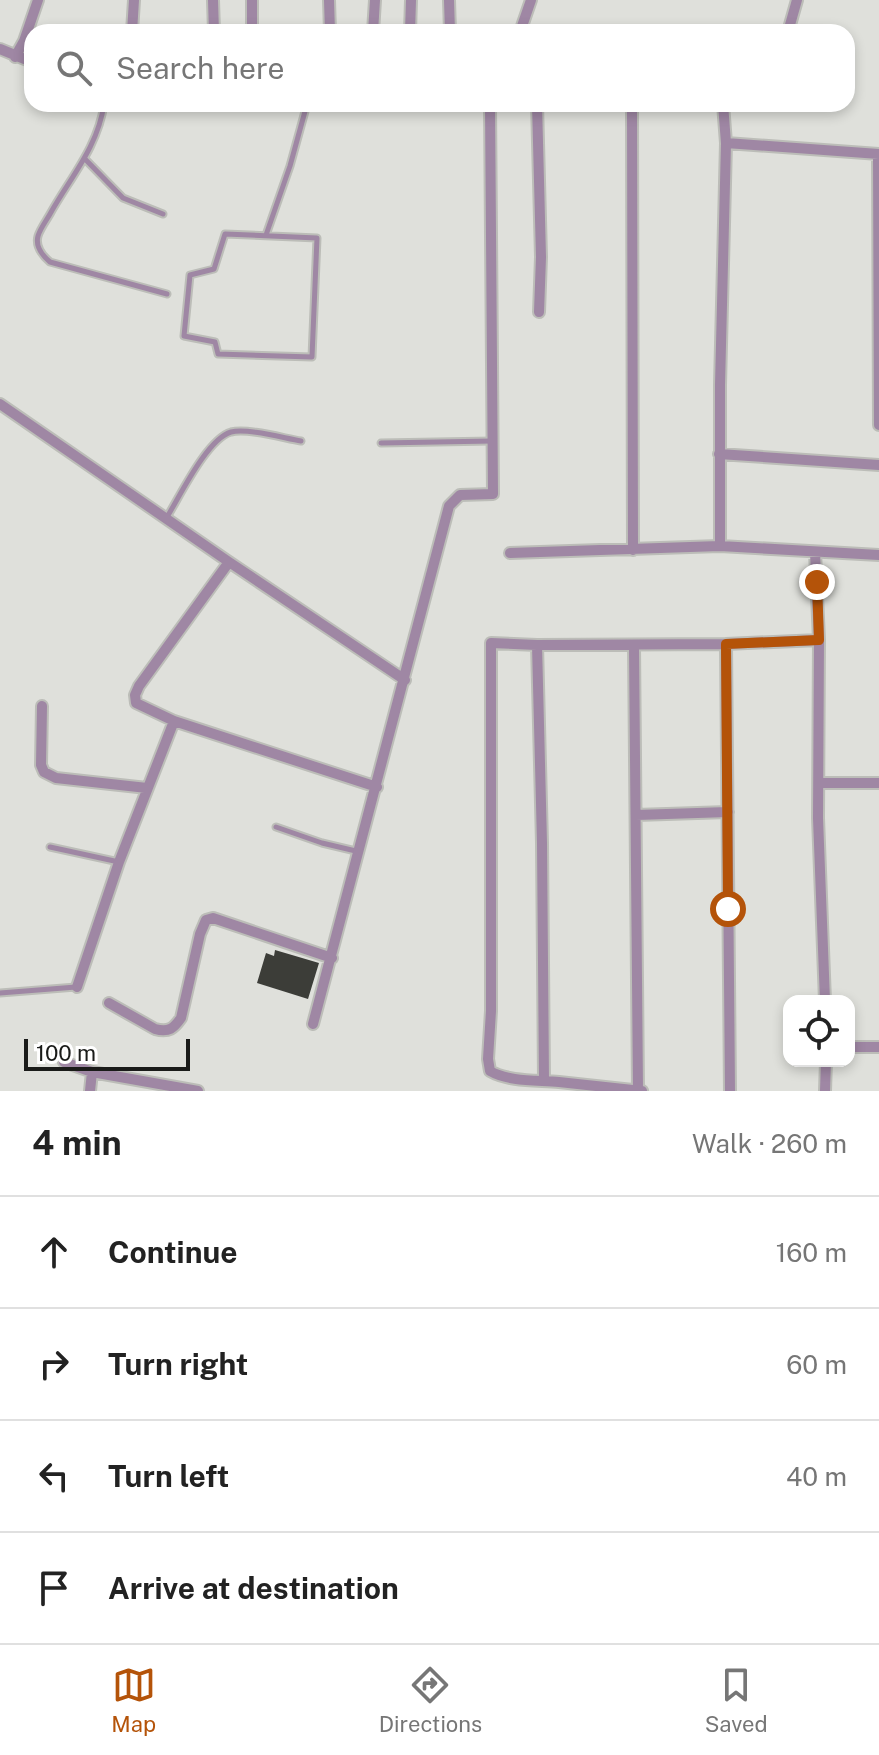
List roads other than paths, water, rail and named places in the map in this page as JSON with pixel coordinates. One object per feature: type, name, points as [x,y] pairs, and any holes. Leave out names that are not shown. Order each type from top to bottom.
[{"type":"street","points":[[30,24],[38,0]]},
{"type":"street","points":[[132,24],[134,0]]},
{"type":"street","points":[[213,0],[214,24]]},
{"type":"street","points":[[252,0],[252,24]]},
{"type":"street","points":[[329,0],[330,24]]},
{"type":"street","points":[[374,24],[375,0]]},
{"type":"street","points":[[410,24],[411,0]]},
{"type":"street","points":[[449,0],[450,24]]},
{"type":"street","points":[[523,24],[531,0]]},
{"type":"street","points":[[790,24],[797,0]]},
{"type":"street","points":[[15,57],[24,41]]},
{"type":"street","points":[[0,49],[24,60]]},
{"type":"street","points":[[313,1024],[449,506],[460,495],[493,494],[490,112]]},
{"type":"street","points":[[537,112],[541,257],[539,312]]},
{"type":"street","points":[[632,112],[633,550]]},
{"type":"street","points":[[720,546],[726,143],[724,112]]},
{"type":"street","points":[[726,143],[878,154],[879,425]]},
{"type":"street","points":[[0,404],[405,680]]},
{"type":"street","points":[[719,454],[879,465]]},
{"type":"street","points":[[510,553],[720,546],[879,555]]},
{"type":"street","points":[[815,552],[819,640],[818,818],[825,995]]},
{"type":"street","points":[[229,562],[135,695],[136,703],[174,721],[377,787]]},
{"type":"street","points":[[634,646],[640,1091],[566,1087],[499,1076],[490,1071],[488,1059],[491,1011],[491,643],[634,646],[819,640]]},
{"type":"street","points":[[726,644],[730,1091]]},
{"type":"street","points":[[537,645],[544,1081]]},
{"type":"street","points":[[42,706],[41,765],[44,772],[56,778],[147,788]]},
{"type":"street","points":[[77,987],[119,862],[174,721]]},
{"type":"street","points":[[820,783],[879,783]]},
{"type":"street","points":[[636,815],[728,812]]},
{"type":"street","points":[[109,1003],[155,1029],[164,1031],[174,1028],[181,1018],[200,934],[206,920],[213,918],[332,958]]},
{"type":"street","points":[[855,1047],[879,1047]]},
{"type":"street","points":[[64,1062],[92,1072],[198,1091]]},
{"type":"street","points":[[825,1091],[826,1067]]},
{"type":"street","points":[[90,1091],[92,1072]]},
{"type":"lane","points":[[103,112],[85,159],[61,193],[38,236],[37,245],[50,262],[167,294]]},
{"type":"lane","points":[[266,235],[305,112]]},
{"type":"lane","points":[[85,159],[123,198],[163,214]]},
{"type":"lane","points":[[225,234],[266,235],[317,238],[312,357],[218,354],[215,342],[184,336],[190,275],[214,269],[225,234]]},
{"type":"lane","points":[[166,518],[211,447],[222,437],[240,431],[301,441]]},
{"type":"lane","points":[[381,443],[492,441]]},
{"type":"lane","points":[[276,827],[360,852]]},
{"type":"lane","points":[[50,847],[119,862]]},
{"type":"lane","points":[[0,993],[77,987]]}]
